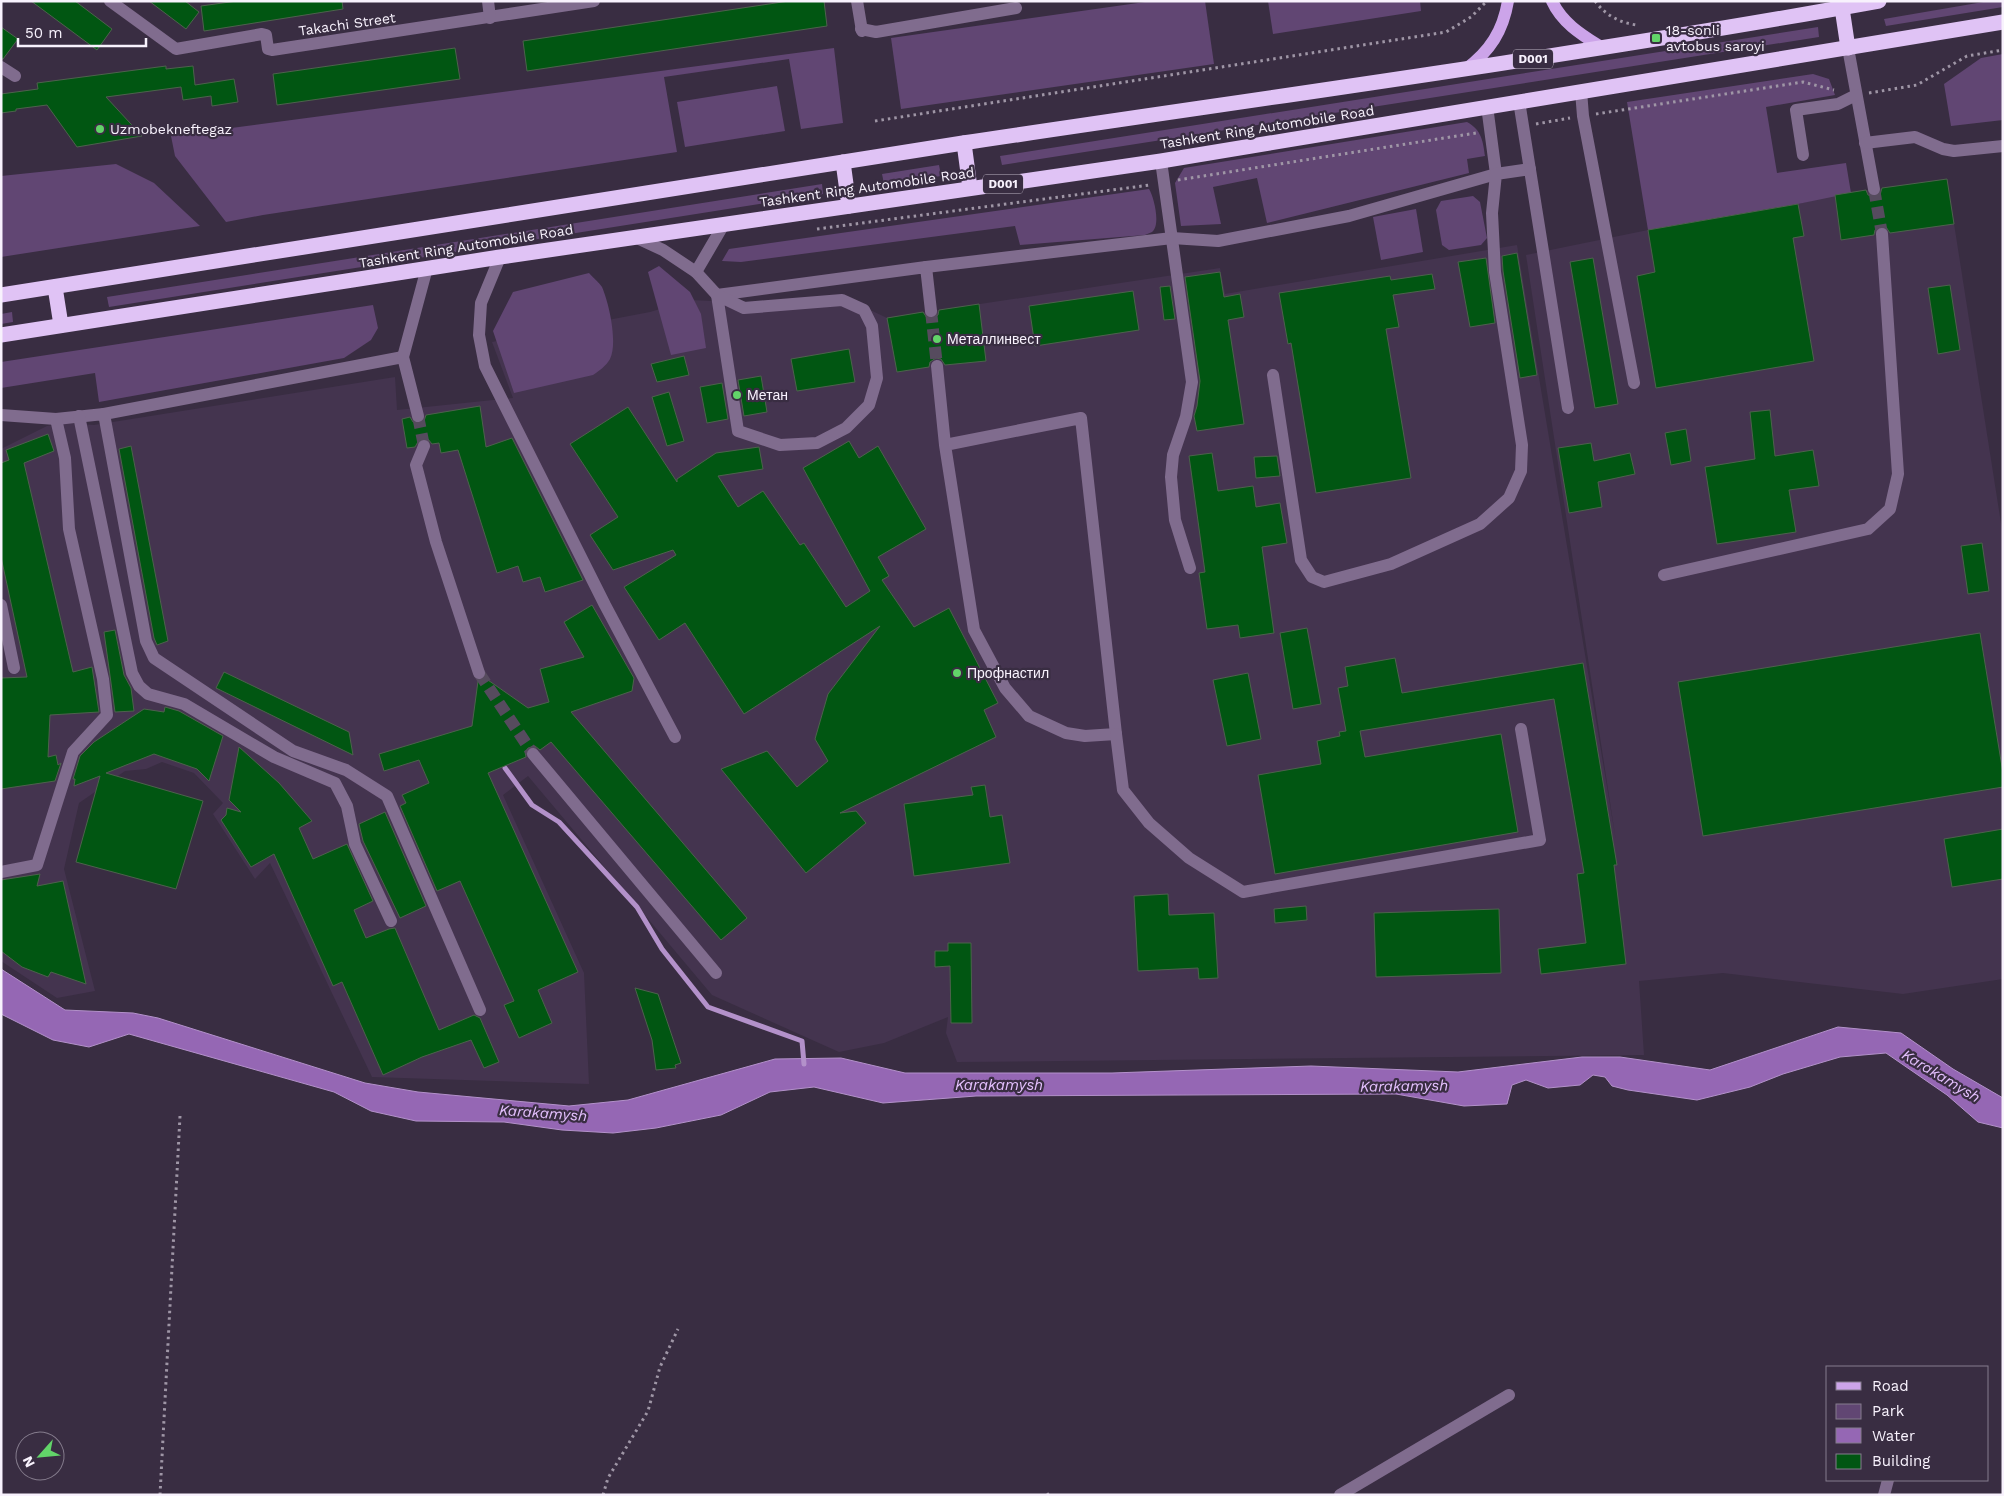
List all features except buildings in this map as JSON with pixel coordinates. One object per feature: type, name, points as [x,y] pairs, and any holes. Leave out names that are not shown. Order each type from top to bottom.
[{"type":"highway","name":"Tashkent Ring Automobile Road","points":[[1,295],[250,258],[964,143],[1464,70],[1878,1]]},
{"type":"highway","points":[[1842,8],[1848,48]]},
{"type":"highway","name":"Tashkent Ring Automobile Road","points":[[1,334],[426,268],[1161,161],[1781,57],[1848,48],[2003,22]]},
{"type":"highway","points":[[964,143],[970,188]]},
{"type":"highway","points":[[843,162],[848,206]]},
{"type":"highway","points":[[56,287],[61,325]]},
{"type":"main road","points":[[1464,70],[1479,59],[1490,47],[1504,22],[1508,1]]},
{"type":"main road","points":[[1552,1],[1567,22],[1580,34],[1601,47]]},
{"type":"street","name":"Takachi Street","points":[[110,1],[176,49],[262,34],[266,36],[268,49],[272,50],[594,1]]},
{"type":"street","points":[[488,1],[490,18]]},
{"type":"street","points":[[857,1],[862,30],[876,32],[1016,8]]},
{"type":"street","points":[[1848,48],[1874,189]]},
{"type":"street","points":[[1,67],[15,76]]},
{"type":"street","points":[[1581,91],[1583,116],[1634,383]]},
{"type":"street","points":[[1803,155],[1796,110],[1838,104],[1856,95]]},
{"type":"street","points":[[1519,101],[1568,408]]},
{"type":"street","points":[[1273,375],[1301,560],[1312,577],[1324,582],[1391,564],[1480,524],[1509,498],[1521,471],[1522,445],[1495,272],[1492,214],[1496,174],[1487,106]]},
{"type":"street","points":[[1865,143],[1915,137],[1943,149],[1954,151],[2003,146]]},
{"type":"street","points":[[1161,161],[1192,382],[1186,417],[1173,455],[1171,477],[1175,520],[1190,568]]},
{"type":"street","points":[[717,295],[926,267],[1172,238],[1218,241],[1349,216],[1496,174],[1530,169]]},
{"type":"street","points":[[696,272],[724,224]]},
{"type":"street","points":[[1664,575],[1868,528],[1890,510],[1898,474],[1882,234]]},
{"type":"street","points":[[635,237],[663,250],[696,272],[717,295],[744,308],[842,300],[864,310],[872,326],[877,378],[869,405],[846,428],[817,443],[780,445],[738,431],[717,295]]},
{"type":"street","points":[[500,257],[481,303],[479,335],[485,366],[605,605],[675,737]]},
{"type":"street","points":[[926,267],[931,311]]},
{"type":"street","points":[[418,416],[403,357],[426,268]]},
{"type":"street","points":[[1,415],[56,419],[104,414],[403,357]]},
{"type":"street","points":[[937,366],[945,445],[974,630],[1004,688],[1029,716],[1066,733],[1085,736],[1116,734]]},
{"type":"street","points":[[104,414],[146,641],[154,658],[292,751],[346,770],[387,796],[480,1010]]},
{"type":"street","points":[[79,416],[132,673],[139,686],[148,694],[184,704],[274,757],[334,783],[347,806],[355,844],[391,921]]},
{"type":"street","points":[[945,445],[1081,418],[1123,790],[1149,824],[1188,858],[1243,892],[1540,840],[1520,729]]},
{"type":"street","points":[[1,872],[37,865],[73,752],[107,715],[103,679],[69,529],[65,458],[56,419]]},
{"type":"street","points":[[424,446],[416,465],[436,542],[479,673]]},
{"type":"street","points":[[1,605],[14,668]]},
{"type":"street","points":[[533,754],[716,973]]},
{"type":"street","points":[[1340,1495],[1509,1395]]},
{"type":"street","points":[[1884,1495],[1888,1481]]},
{"type":"path","points":[[875,121],[1446,32],[1471,17],[1487,1]]},
{"type":"path","points":[[1595,1],[1599,7],[1622,23],[1645,27]]},
{"type":"path","points":[[1523,126],[1803,82],[1856,95],[1916,85],[1967,56],[2003,50]]},
{"type":"path","points":[[810,230],[1164,182],[1490,131]]},
{"type":"path","points":[[160,1495],[180,1116]]},
{"type":"path","points":[[603,1495],[608,1478],[648,1411],[660,1367],[678,1330]]},
{"type":"shaded area","points":[[1947,179],[2003,536],[2003,979],[1903,994],[1723,973],[1639,981],[1644,1055],[957,1062],[946,1033],[948,1017],[884,1043],[839,1052],[712,995],[528,776],[503,795],[584,973],[589,1084],[372,1077],[270,863],[255,879],[213,814],[223,803],[194,773],[162,762],[146,769],[125,771],[79,803],[64,869],[95,991],[57,998],[1,961],[1,449],[47,426],[65,423],[94,425],[395,377],[397,410],[513,398],[492,342],[650,312],[690,300],[756,303],[839,295],[887,318],[1220,268],[1225,294],[1517,245],[1616,841],[1526,255],[1648,230],[1798,204],[1835,195]]},
{"type":"green space","points":[[1152,1],[1205,1],[1214,64],[901,109],[891,38]]},
{"type":"green space","points":[[1268,1],[1420,1],[1421,11],[1273,34]]},
{"type":"green space","points":[[1989,1],[2003,1],[2003,7],[1886,26],[1884,19]]},
{"type":"green space","points":[[1818,27],[1819,37],[1002,165],[1000,156]]},
{"type":"green space","points":[[834,48],[843,123],[801,129],[789,59],[664,77],[677,152],[226,222],[175,156],[171,136]]},
{"type":"green space","points":[[2003,54],[2003,120],[1951,126],[1944,84],[1981,58]]},
{"type":"green space","points":[[1813,74],[1829,79],[1835,95],[1766,107],[1777,173],[1846,163],[1851,193],[1648,230],[1627,102]]},
{"type":"green space","points":[[777,86],[785,131],[685,147],[677,102]]},
{"type":"green space","points":[[1467,122],[1479,133],[1485,156],[1467,159],[1469,173],[1267,223],[1257,178],[1213,187],[1221,224],[1181,226],[1175,183],[1184,168]]},
{"type":"green space","points":[[116,164],[154,183],[200,226],[1,257],[1,176]]},
{"type":"green space","points":[[939,165],[941,176],[884,184],[882,174]]},
{"type":"green space","points":[[822,184],[823,194],[109,307],[107,297]]},
{"type":"green space","points":[[1149,189],[1155,204],[1156,223],[1152,232],[1145,235],[1020,245],[1015,226],[741,262],[722,261],[729,249]]},
{"type":"green space","points":[[1473,196],[1480,202],[1487,238],[1481,245],[1449,250],[1442,245],[1436,210],[1441,201]]},
{"type":"green space","points":[[1416,209],[1423,252],[1381,260],[1373,217]]},
{"type":"green space","points":[[659,266],[690,292],[701,314],[706,348],[671,355],[648,272]]},
{"type":"green space","points":[[589,273],[602,287],[612,323],[613,343],[610,359],[593,375],[514,393],[493,331],[513,292]]},
{"type":"green space","points":[[373,305],[378,328],[371,340],[344,358],[99,402],[95,373],[1,388],[1,362]]},
{"type":"green space","points":[[12,312],[13,322],[1,324],[1,314]]},
{"type":"water","name":"Karakamysh","points":[[1,969],[65,1010],[133,1013],[158,1018],[365,1083],[418,1092],[569,1106],[628,1100],[775,1059],[841,1058],[905,1073],[1112,1073],[1311,1066],[1458,1072],[1582,1057],[1620,1057],[1710,1070],[1838,1027],[1901,1033],[1953,1069],[2003,1098],[2003,1128],[1978,1122],[1947,1095],[1886,1053],[1840,1057],[1783,1074],[1750,1087],[1697,1100],[1628,1090],[1612,1086],[1605,1077],[1593,1075],[1580,1085],[1548,1088],[1526,1080],[1512,1085],[1507,1104],[1464,1106],[1396,1094],[976,1096],[883,1103],[814,1087],[770,1092],[721,1115],[656,1128],[613,1133],[562,1130],[504,1122],[416,1121],[371,1111],[334,1092],[129,1034],[89,1047],[53,1040],[1,1014]]},
{"type":"waterway","points":[[505,768],[532,805],[559,822],[637,907],[662,949],[708,1007],[802,1041],[804,1064]]},
{"type":"tunnel","points":[[1874,189],[1882,234]]},
{"type":"tunnel","points":[[931,311],[937,366]]},
{"type":"tunnel","points":[[418,416],[424,446]]},
{"type":"tunnel","points":[[479,673],[533,754]]},
{"type":"place","name":"18-sonli avtobus saroyi","points":[[1656,38]]},
{"type":"place","name":"Uzmobekneftegaz","points":[[100,129]]},
{"type":"place","name":"Металлинвест","points":[[937,339]]},
{"type":"place","name":"Метан","points":[[737,395]]},
{"type":"place","name":"Профнастил","points":[[957,673]]}]
